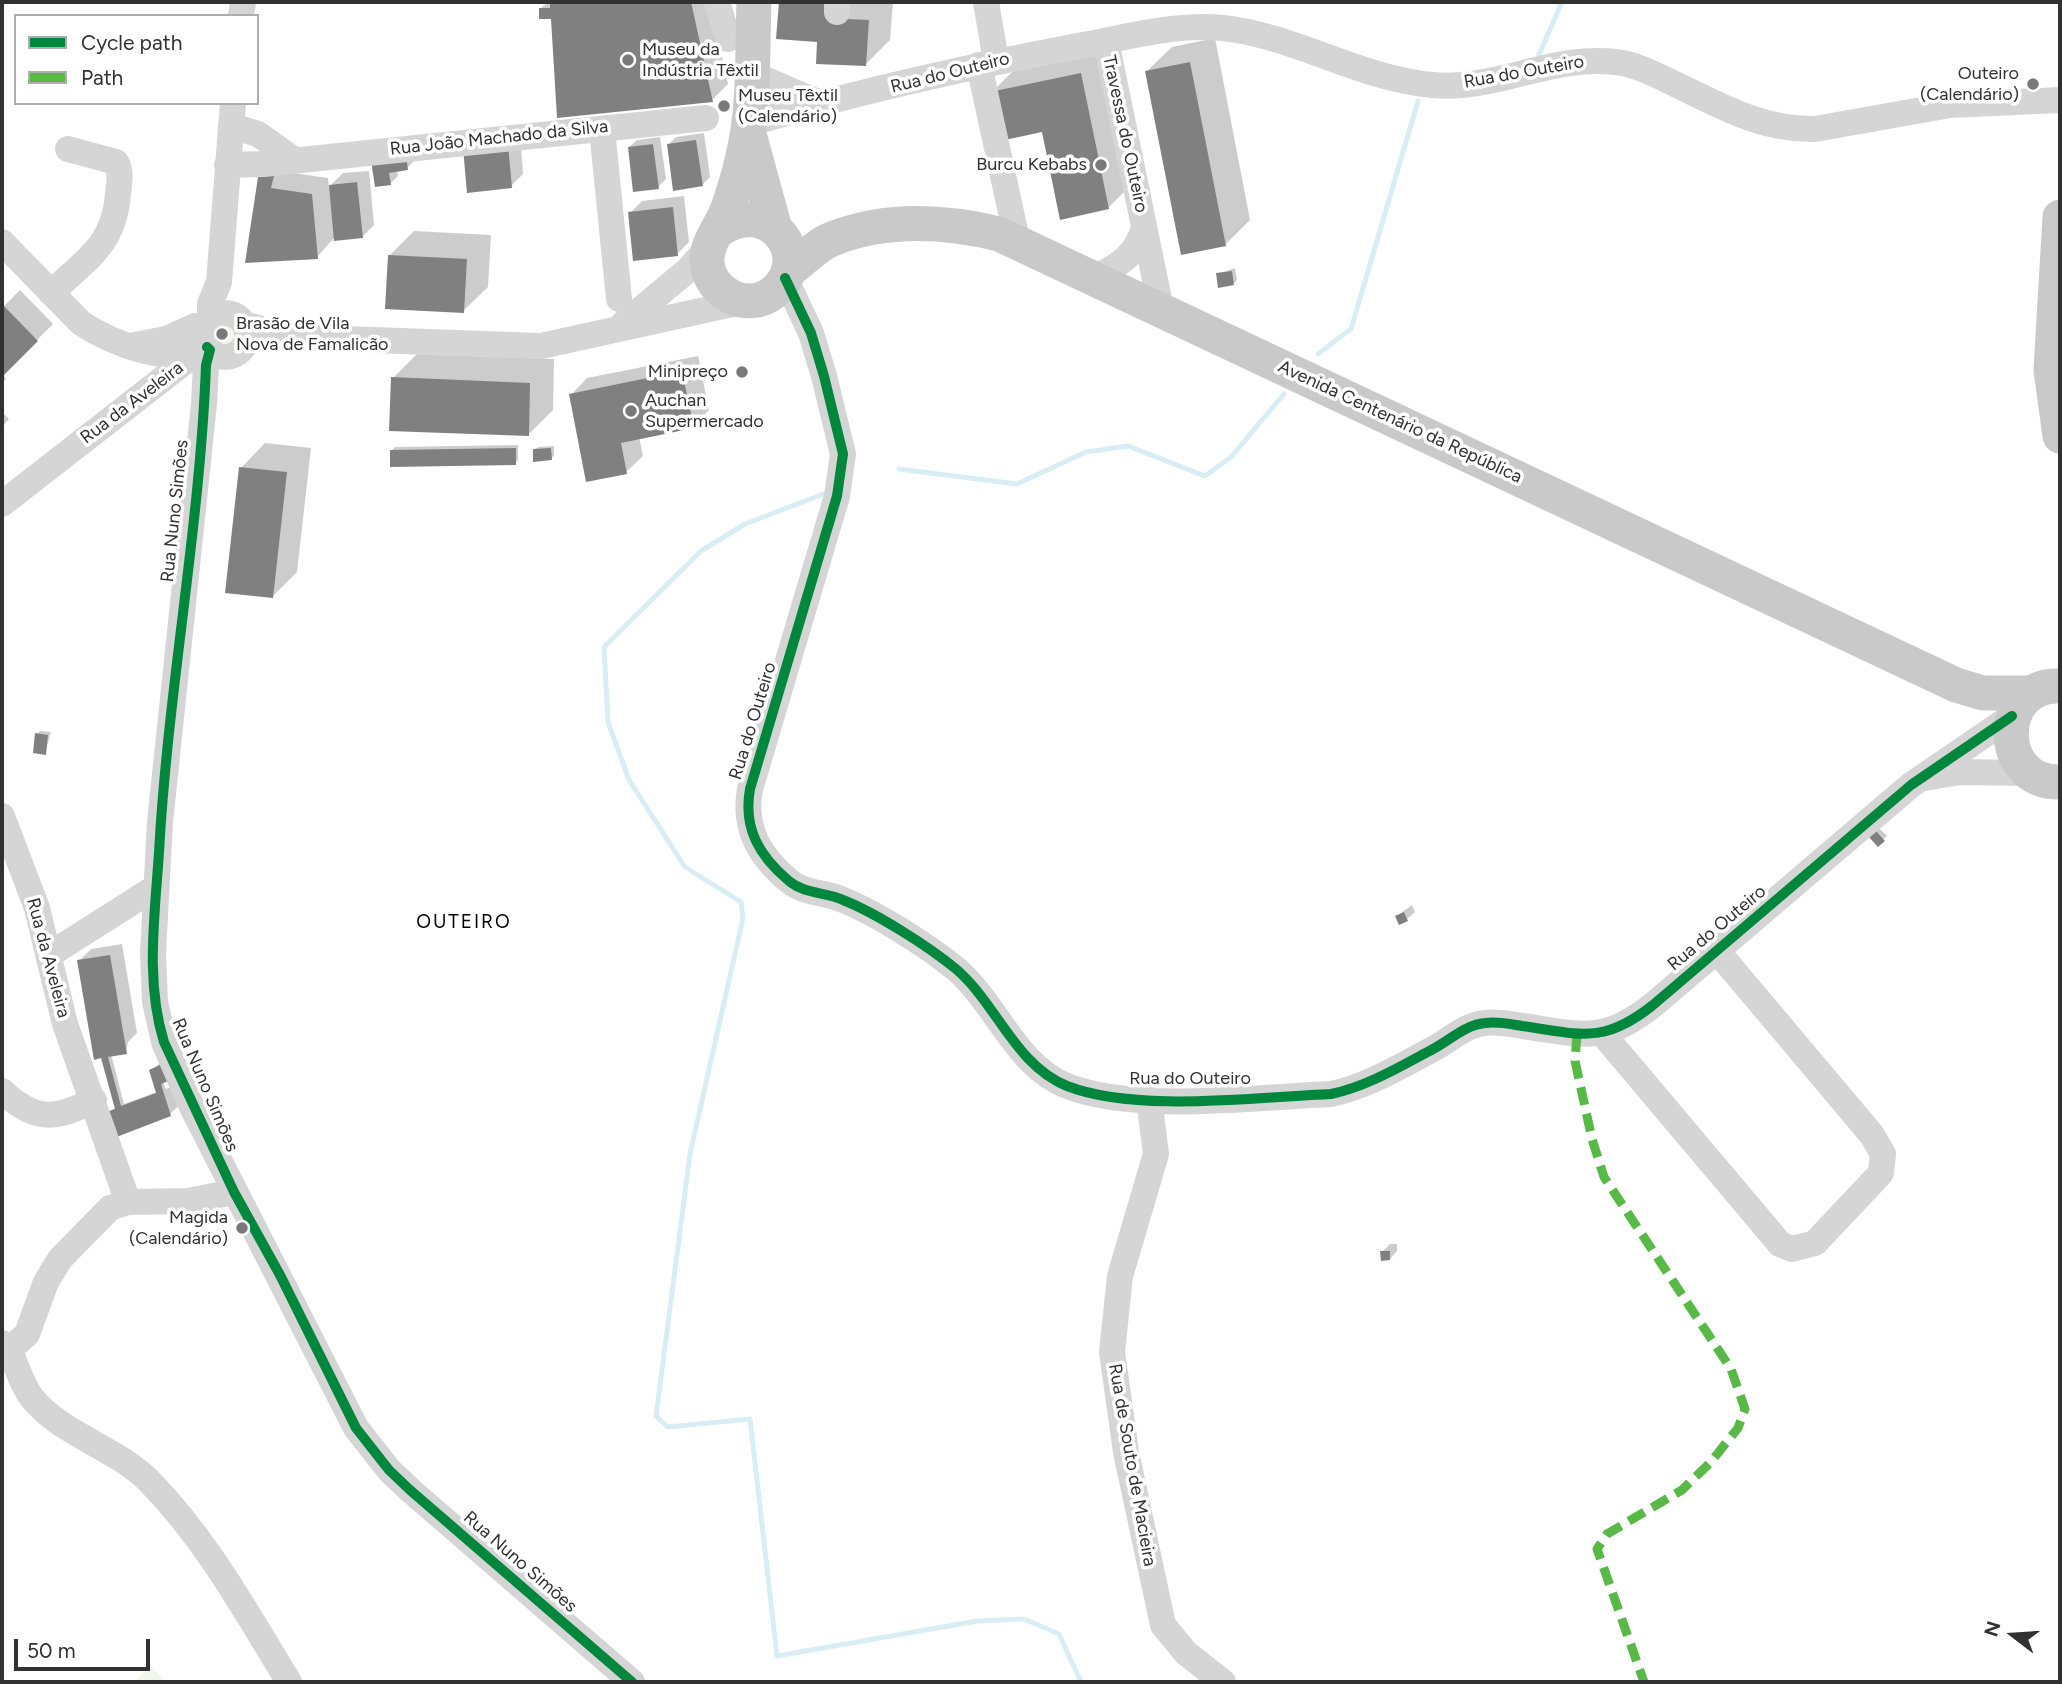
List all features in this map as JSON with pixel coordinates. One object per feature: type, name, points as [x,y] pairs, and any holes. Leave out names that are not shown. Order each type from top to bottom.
[{"type":"main road","points":[[748,5],[752,77],[749,125],[732,196],[707,258],[713,283],[722,292],[771,287],[789,251],[778,231],[749,125]]},
{"type":"main road","points":[[2060,217],[2051,370],[2060,436]]},
{"type":"main road","points":[[714,238],[741,219],[765,222],[778,231]]},
{"type":"main road","name":"Avenida Centenário da República","points":[[778,231],[830,240],[885,226],[925,223],[979,229],[1017,240],[1956,685],[1983,693],[2041,691]]},
{"type":"main road","name":"Avenida Centenário da República","points":[[771,287],[830,240]]},
{"type":"main road","points":[[2041,691],[2009,732],[2011,748],[2018,762],[2045,777]]},
{"type":"street","points":[[717,2],[728,39]]},
{"type":"street","points":[[986,2],[987,63],[1017,240]]},
{"type":"street","name":"Rua do Outeiro","points":[[749,125],[820,103],[987,63],[1194,28],[1238,30],[1384,76],[1435,85],[1489,80],[1573,61],[1620,62],[1757,122],[1794,129],[1815,129],[1950,105],[2060,100]]},
{"type":"street","name":"Travessa do Outeiro","points":[[1106,41],[1161,309]]},
{"type":"street","points":[[752,77],[764,79],[820,103]]},
{"type":"street","points":[[232,115],[293,159]]},
{"type":"street","points":[[205,394],[219,282],[232,115]]},
{"type":"street","name":"Rua João Machado da Silva","points":[[227,164],[706,118]]},
{"type":"street","points":[[602,129],[619,299]]},
{"type":"street","points":[[51,293],[108,238],[116,217],[120,172],[116,162],[68,149]]},
{"type":"street","name":"Travessa do Outeiro","points":[[1096,277],[1128,258],[1137,247],[1144,227]]},
{"type":"street","points":[[617,329],[659,298],[714,238]]},
{"type":"street","points":[[7,259],[51,293],[95,333],[133,345],[212,341],[258,346],[289,337],[541,346],[617,329],[771,287]]},
{"type":"street","name":"Rua do Outeiro","points":[[771,287],[778,303],[793,313],[811,333],[843,454],[841,476],[796,641],[750,789],[747,818],[750,831],[756,845],[790,882],[853,904],[957,971],[977,990],[1037,1069],[1084,1091],[1149,1099],[1331,1094],[1350,1090],[1435,1048],[1469,1027],[1485,1023],[1577,1034],[1602,1033],[1630,1023],[1920,779],[1983,736],[2041,691]]},
{"type":"street","points":[[133,345],[166,339],[194,326],[212,341]]},
{"type":"street","name":"Rua Nuno Simões","points":[[212,341],[228,366],[205,394],[156,887],[154,982],[158,1023],[187,1096],[234,1192],[280,1275],[356,1428],[371,1449],[410,1490],[632,1682]]},
{"type":"street","name":"Rua da Aveleira","points":[[2,504],[212,341]]},
{"type":"street","name":"Avenida Centenário da República","points":[[1956,685],[1976,699],[1984,712],[1986,726],[1983,736]]},
{"type":"street","points":[[1920,779],[1960,772],[2045,777]]},
{"type":"street","name":"Rua da Aveleira","points":[[2,816],[37,908],[65,1024],[128,1202]]},
{"type":"street","points":[[49,955],[156,887]]},
{"type":"street","points":[[1602,1033],[1780,1244],[1792,1248],[1815,1243],[1881,1173],[1883,1154],[1872,1135],[1717,951]]},
{"type":"street","points":[[2,1091],[17,1105],[39,1114],[60,1115],[94,1100]]},
{"type":"street","name":"Rua de Souto de Macieira","points":[[1149,1099],[1156,1154],[1121,1276],[1112,1352],[1126,1452],[1163,1625],[1186,1653],[1223,1682]]},
{"type":"street","points":[[234,1192],[177,1202],[128,1202],[110,1208],[60,1259],[46,1282],[27,1334],[5,1346],[24,1387],[40,1406],[132,1466],[184,1521],[220,1570],[289,1682]]},
{"type":"shaded area","points":[[222,324],[230,327],[233,335],[230,343],[222,346],[214,343],[211,335],[214,327]]},
{"type":"shaded area","points":[[149,1664],[167,1682],[136,1682]]},
{"type":"building","name":"Museu da Indústria Têxtil","points":[[550,2],[691,2],[713,102],[557,118],[551,19],[539,19],[539,8],[550,8]]},
{"type":"building","points":[[779,2],[826,2],[825,18],[869,20],[866,66],[816,64],[817,42],[776,39]]},
{"type":"building","points":[[1190,62],[1226,246],[1181,255],[1145,71]]},
{"type":"building","points":[[1081,73],[1109,209],[1060,220],[1042,132],[1000,141],[990,92]]},
{"type":"building","points":[[696,140],[703,186],[673,191],[667,144]]},
{"type":"building","points":[[508,144],[512,188],[467,193],[463,148]]},
{"type":"building","points":[[653,144],[659,189],[633,192],[628,147]]},
{"type":"building","points":[[406,155],[408,170],[389,173],[391,185],[375,187],[371,160]]},
{"type":"building","points":[[274,176],[271,188],[312,194],[318,259],[245,263],[258,177]]},
{"type":"building","points":[[357,182],[363,238],[334,241],[329,185]]},
{"type":"building","points":[[673,207],[678,256],[633,261],[628,212]]},
{"type":"building","points":[[388,255],[467,259],[464,313],[385,309]]},
{"type":"building","points":[[1232,271],[1234,285],[1218,288],[1216,273]]},
{"type":"building","points":[[2,304],[38,341],[2,377]]},
{"type":"building","name":"Auchan Supermercado","points":[[682,371],[694,428],[621,443],[627,474],[586,482],[569,394]]},
{"type":"building","points":[[391,377],[530,383],[529,436],[389,431]]},
{"type":"building","points":[[516,448],[516,465],[390,467],[390,450]]},
{"type":"building","points":[[551,448],[552,460],[533,462],[533,449]]},
{"type":"building","points":[[239,467],[287,472],[273,598],[225,593]]},
{"type":"building","points":[[35,733],[48,735],[46,755],[33,753]]},
{"type":"building","points":[[1875,830],[1885,841],[1878,847],[1868,836]]},
{"type":"building","points":[[1404,912],[1408,921],[1399,925],[1395,916]]},
{"type":"building","points":[[110,955],[127,1054],[108,1057],[121,1106],[156,1093],[149,1070],[162,1064],[168,1081],[161,1084],[171,1116],[114,1138],[106,1112],[115,1109],[101,1058],[94,1060],[77,960]]},
{"type":"building","points":[[1380,1251],[1390,1251],[1390,1260],[1381,1261]]},
{"type":"waterway","points":[[1538,57],[1562,2]]},
{"type":"waterway","points":[[1318,354],[1351,329],[1418,101]]},
{"type":"waterway","points":[[899,469],[1017,484],[1086,452],[1128,446],[1205,476],[1231,457],[1284,394]]},
{"type":"waterway","points":[[826,493],[745,524],[701,551],[604,647],[608,722],[629,780],[685,867],[741,902],[743,918],[690,1154],[656,1416],[668,1427],[750,1419],[777,1656],[977,1621],[1024,1619],[1059,1634],[1081,1682]]},
{"type":"marked path","points":[[1577,1034],[1575,1061],[1592,1139],[1604,1177],[1731,1369],[1745,1409],[1738,1428],[1710,1463],[1682,1490],[1607,1534],[1597,1549],[1644,1682]]},
{"type":"cycle path","points":[[785,278],[811,333],[843,454],[837,496],[750,789],[748,803],[751,829],[769,862],[789,881],[808,891],[836,897],[871,913],[917,940],[956,969],[1033,1064],[1067,1086],[1095,1094],[1161,1101],[1331,1094],[1383,1075],[1478,1024],[1490,1022],[1590,1034],[1620,1026],[1653,1005],[1911,785],[2012,716]]},
{"type":"cycle path","points":[[207,347],[210,350],[206,365],[197,487],[163,791],[154,924],[153,972],[158,1019],[164,1042],[234,1192],[280,1275],[356,1428],[389,1470],[410,1490],[632,1682]]},
{"type":"place","name":"Museu da Indústria Têxtil","points":[[628,60]]},
{"type":"place","name":"Outeiro (Calendário)","points":[[2033,84]]},
{"type":"place","name":"Museu Têxtil (Calendário)","points":[[724,106]]},
{"type":"place","name":"Burcu Kebabs","points":[[1101,165]]},
{"type":"place","name":"Brasão de Vila Nova de Famalicão","points":[[222,334]]},
{"type":"place","name":"Minipreço","points":[[742,372]]},
{"type":"place","name":"Auchan Supermercado","points":[[631,411]]},
{"type":"place","name":"Magida (Calendário)","points":[[242,1228]]},
{"type":"district","name":"OUTEIRO","points":[[464,922]]}]
